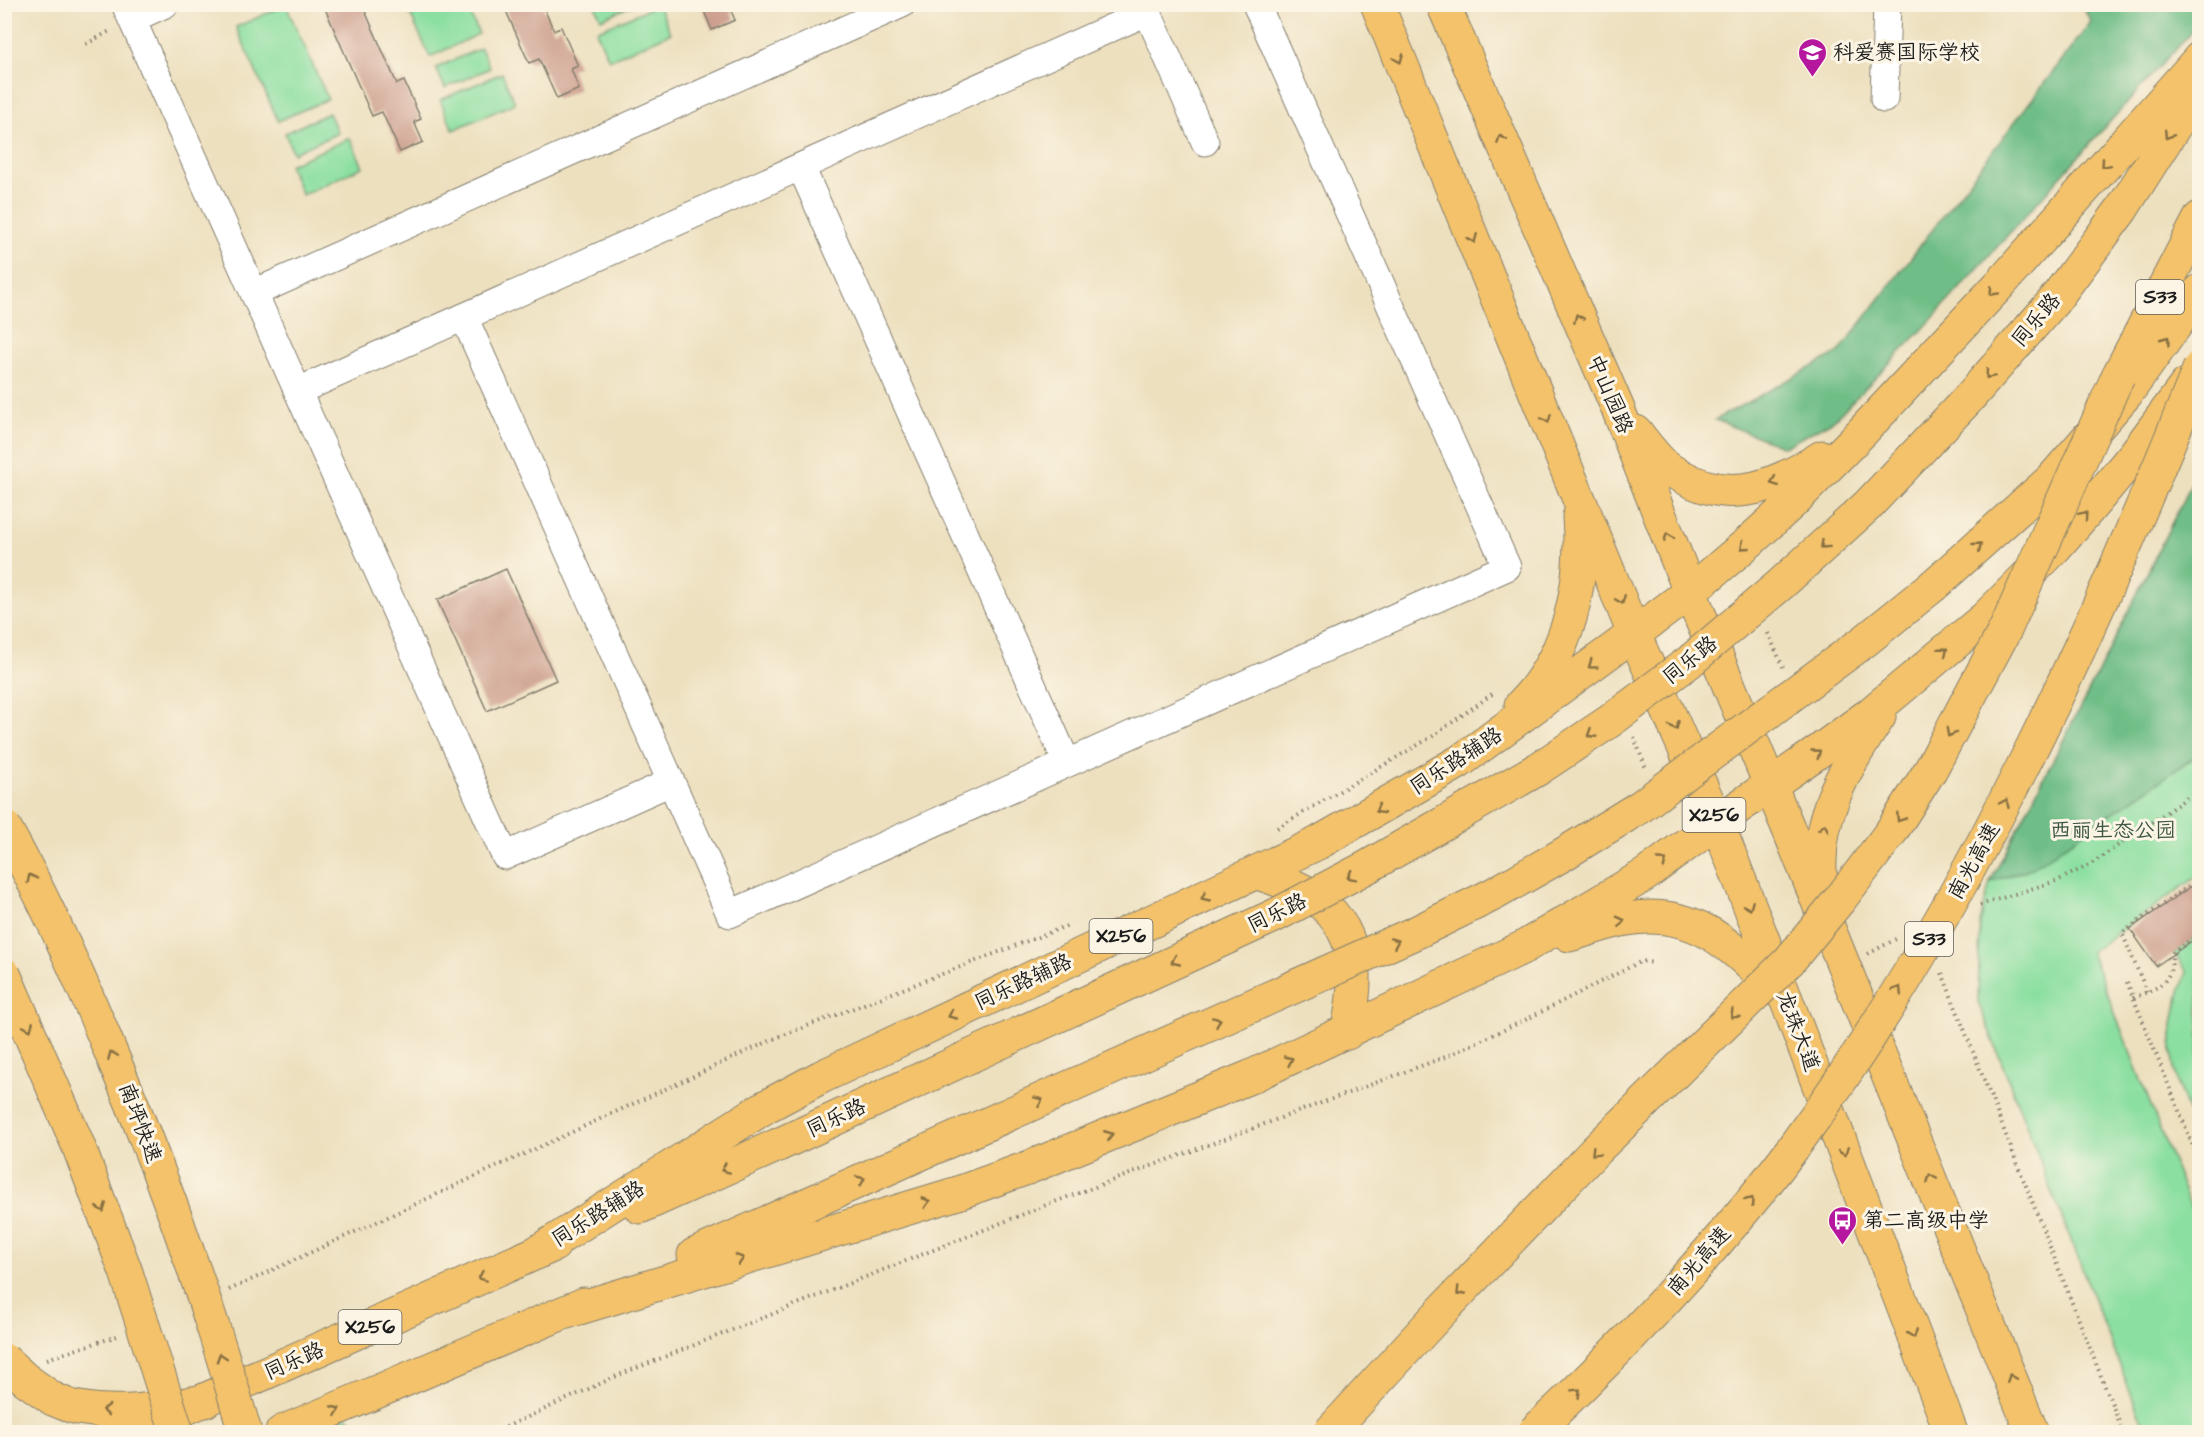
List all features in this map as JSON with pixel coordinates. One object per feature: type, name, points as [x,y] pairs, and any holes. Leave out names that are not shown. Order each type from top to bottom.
[{"type":"main road","points":[[1377,4],[1634,634]]},
{"type":"main road","name":"中山园路","points":[[1443,4],[1618,409],[1689,592],[1770,786]]},
{"type":"main road","name":"同乐路辅路","points":[[536,1253],[765,1107],[821,1077],[1258,873],[1318,843],[1460,762],[1689,592],[1794,501],[2002,282],[2199,58]]},
{"type":"main road","name":"同乐路","points":[[132,1432],[778,1145],[1274,915],[1367,867],[1538,769],[1610,721],[1689,662],[1782,584],[1867,506],[1968,399],[2053,302],[2122,209],[2199,86]]},
{"type":"main road","name":"S33","points":[[1330,1432],[1596,1150],[1789,961],[1891,832],[1931,769],[2006,628],[2118,376],[2199,218]]},
{"type":"main road","points":[[563,1313],[1419,931],[1494,894],[1640,807],[1866,640],[1934,585],[2020,509],[2052,478],[2126,394],[2199,291]]},
{"type":"main road","points":[[1717,822],[1870,714],[1984,618],[2053,550],[2134,455],[2199,367]]},
{"type":"main road","name":"南光高速","points":[[1534,1432],[1624,1344],[1713,1247],[1792,1148],[1870,1035],[1952,902],[1999,816],[2126,546],[2199,367]]},
{"type":"main road","points":[[1618,409],[1647,447],[1668,468],[1695,484],[1719,491],[1755,488],[1780,480],[1862,432]]},
{"type":"main road","points":[[1460,762],[1526,699],[1554,660],[1570,622],[1578,586],[1581,545],[1578,494]]},
{"type":"main road","name":"龙珠大道","points":[[1634,634],[1717,822],[1951,1432]]},
{"type":"main road","points":[[1844,967],[1826,912],[1820,878],[1821,843],[1837,785],[1852,756],[1899,688]]},
{"type":"main road","name":"X256","points":[[1770,786],[1940,1200],[2032,1432]]},
{"type":"main road","name":"X256","points":[[282,1432],[563,1313],[958,1193],[1250,1077],[1347,1033],[1524,947],[1645,875],[1717,822]]},
{"type":"main road","name":"南坪快速","points":[[4,826],[80,978],[138,1116],[188,1252],[245,1432]]},
{"type":"main road","points":[[1258,873],[1308,893],[1327,907],[1341,926],[1351,949],[1356,975],[1355,998],[1347,1033]]},
{"type":"main road","name":"X256","points":[[1524,947],[1625,919],[1650,916],[1673,918],[1692,923],[1712,933],[1740,955],[1786,999]]},
{"type":"main road","points":[[4,974],[78,1146],[122,1261],[177,1432]]},
{"type":"main road","points":[[4,1360],[53,1399],[79,1408],[112,1411],[155,1410],[205,1401]]},
{"type":"lane","points":[[165,4],[128,12],[505,856],[671,782]]},
{"type":"lane","points":[[254,293],[902,4]]},
{"type":"lane","points":[[464,317],[730,914],[1507,567],[1256,4]]},
{"type":"lane","points":[[1884,99],[1887,4]]},
{"type":"lane","points":[[298,391],[801,167],[1146,8],[1205,141]]},
{"type":"lane","points":[[801,167],[1067,763]]},
{"type":"path","points":[[1767,632],[1785,673]]},
{"type":"path","points":[[1268,834],[1433,736],[1503,686]]},
{"type":"path","points":[[1633,733],[1648,774]]},
{"type":"path","points":[[1979,906],[2059,880],[2091,864],[2199,789]]},
{"type":"path","points":[[2147,992],[2122,933],[2199,878]]},
{"type":"path","points":[[228,1290],[776,1038],[1078,922]]},
{"type":"path","points":[[2133,998],[2160,986],[2170,976],[2172,953],[2199,933]]},
{"type":"path","points":[[1844,967],[1905,934]]},
{"type":"path","points":[[495,1432],[619,1376],[1048,1204],[1445,1057],[1521,1022],[1642,961],[1654,963]]},
{"type":"path","points":[[1938,963],[2123,1432]]},
{"type":"path","points":[[2127,982],[2199,1163]]},
{"type":"green space","points":[[286,5],[328,99],[278,121],[236,27]]},
{"type":"green space","points":[[406,5],[466,5],[479,34],[430,57]]},
{"type":"green space","points":[[595,5],[633,5],[601,19]]},
{"type":"green space","points":[[658,5],[671,33],[609,60],[596,31]]},
{"type":"green space","points":[[2082,5],[2199,5],[2199,23],[1924,328],[1834,420],[1784,447],[1715,420],[1839,352],[2091,22]]},
{"type":"green space","points":[[481,48],[490,68],[445,88],[436,68]]},
{"type":"green space","points":[[502,73],[515,103],[453,130],[440,100]]},
{"type":"green space","points":[[329,113],[338,133],[293,153],[285,133]]},
{"type":"green space","points":[[350,138],[363,167],[302,195],[289,165]]},
{"type":"green space","name":"西丽生态公园","points":[[2199,468],[2199,875],[2091,952],[2199,1229],[2199,1432],[2146,1432],[1978,1002],[1980,923],[1990,882],[2097,675]]},
{"type":"green space","points":[[2199,468],[2199,754],[2032,868],[1990,882],[2097,675]]},
{"type":"green space","points":[[2199,935],[2199,1131],[2180,1091],[2172,1053],[2172,1034],[2187,972],[2174,953]]},
{"type":"green space","points":[[345,1415],[368,1432],[309,1432]]},
{"type":"building","points":[[323,4],[362,4],[397,84],[404,81],[421,119],[414,122],[423,142],[400,152],[382,112],[372,116]]},
{"type":"building","points":[[503,4],[542,4],[554,31],[561,27],[578,66],[571,69],[579,89],[557,99],[539,59],[529,63]]},
{"type":"building","points":[[701,4],[728,4],[735,20],[712,30]]},
{"type":"building","points":[[506,569],[556,680],[487,711],[437,600]]},
{"type":"building","points":[[2200,880],[2200,935],[2156,966],[2130,929]]},
{"type":"place","name":"科爱赛国际学校","points":[[1812,78]]},
{"type":"place","name":"第二高级中学","points":[[1842,1246]]}]
